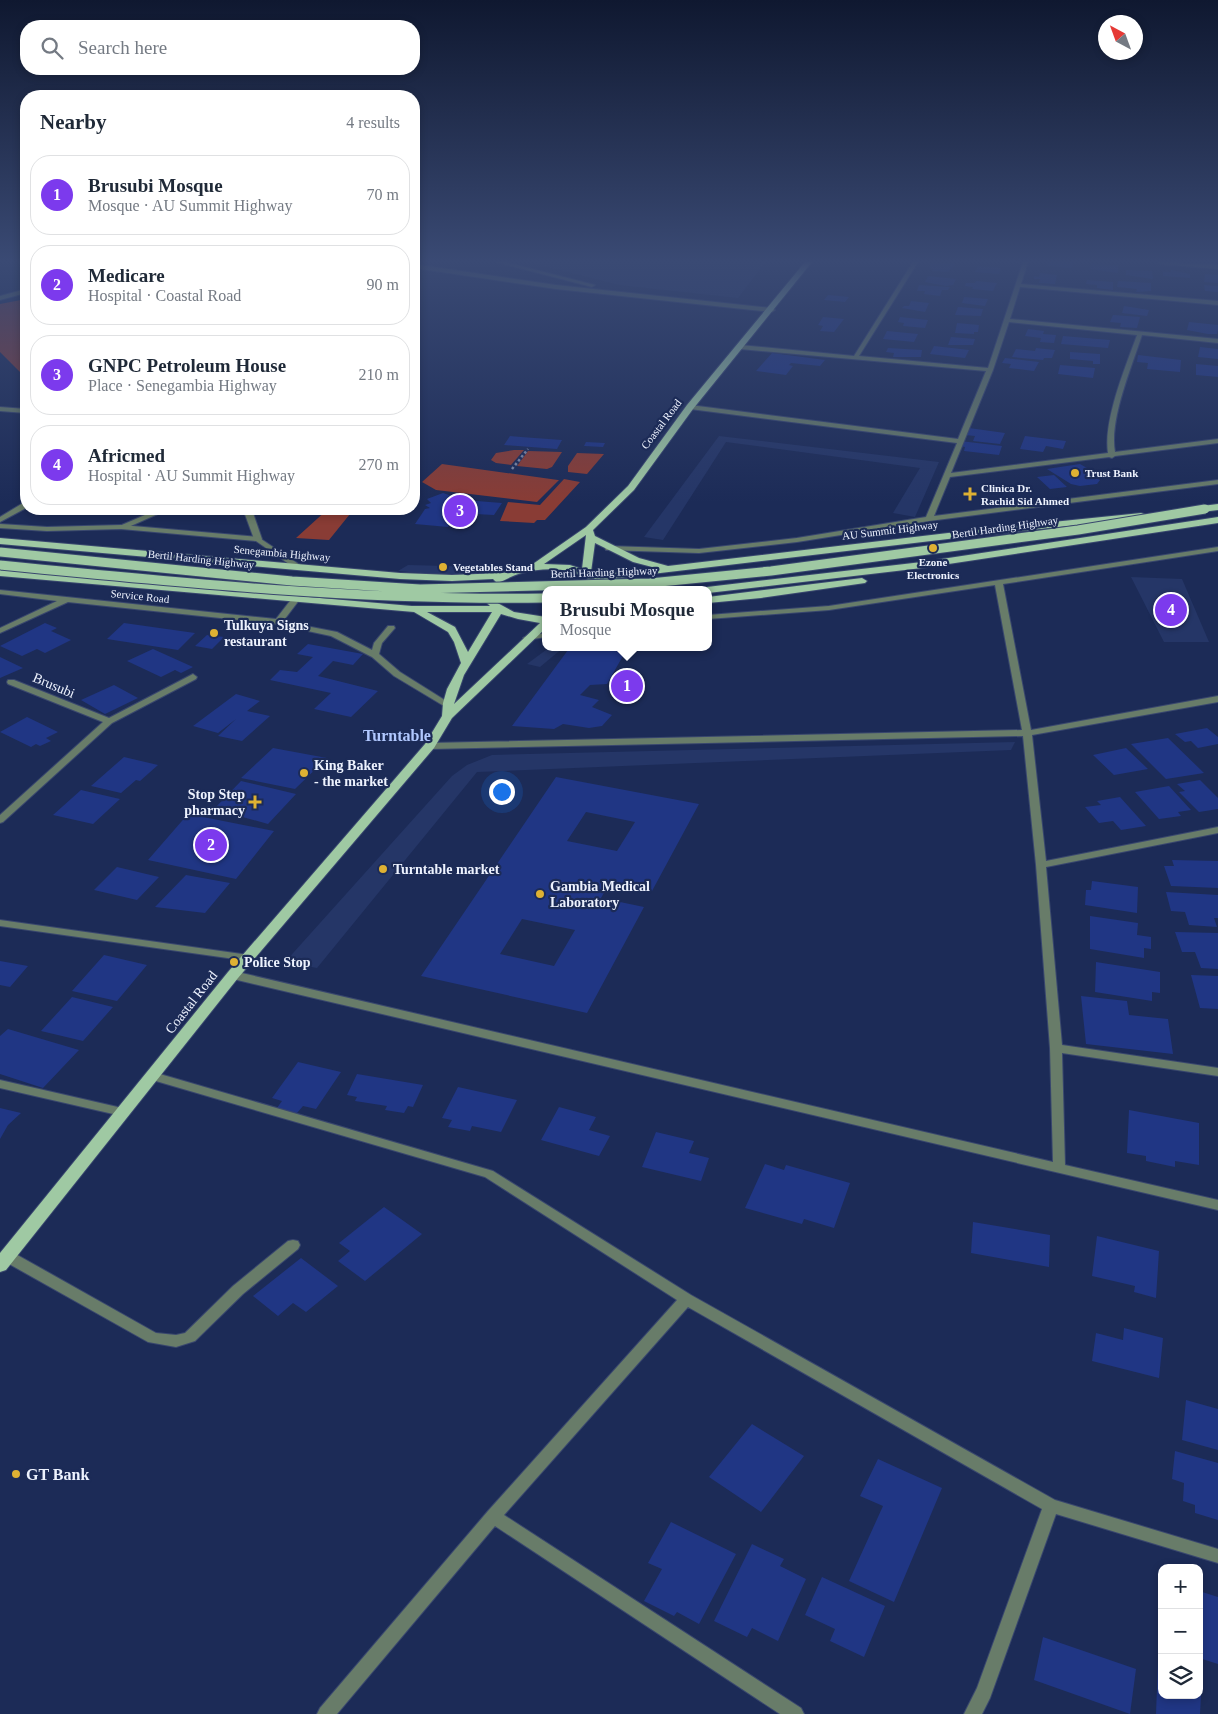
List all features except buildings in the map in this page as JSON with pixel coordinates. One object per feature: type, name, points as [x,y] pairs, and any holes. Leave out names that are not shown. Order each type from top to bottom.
[{"type":"main road","name":"Coastal Road","points":[[534,567],[590,534],[631,488],[690,407],[744,342]]},
{"type":"main road","name":"AU Summit Highway","points":[[534,567],[562,568],[590,576],[674,569],[956,535],[1218,507]]},
{"type":"main road","name":"Bertil Harding Highway","points":[[0,552],[292,581],[420,589],[650,583],[771,571],[1078,530],[1205,509]]},
{"type":"main road","points":[[712,600],[761,595],[999,562],[1167,536],[1218,521]]},
{"type":"main road","name":"Bertil Harding Highway","points":[[712,589],[922,565],[1218,521]]},
{"type":"main road","points":[[590,534],[608,548],[636,560],[674,569]]},
{"type":"main road","points":[[590,534],[590,576],[599,586]]},
{"type":"main road","name":"Senegambia Highway","points":[[0,541],[400,576],[503,576],[534,567]]},
{"type":"main road","name":"Bertil Harding Highway","points":[[0,565],[345,595],[456,600],[542,598]]},
{"type":"main road","points":[[0,573],[412,609],[498,609]]},
{"type":"main road","points":[[503,576],[493,584],[488,592],[490,601],[498,609],[512,615],[542,620]]},
{"type":"main road","points":[[412,609],[441,621],[452,630],[458,636],[466,662]]},
{"type":"main road","name":"Coastal Road","points":[[4,1260],[233,975],[430,746],[466,662],[498,609]]},
{"type":"main road","name":"Coastal Road","points":[[447,710],[542,625]]},
{"type":"street","points":[[856,357],[865,342]]},
{"type":"street","points":[[929,518],[948,476],[959,441],[1000,342]]},
{"type":"street","points":[[1112,456],[1109,449],[1112,425],[1137,342]]},
{"type":"street","points":[[740,347],[990,370]]},
{"type":"street","points":[[690,407],[959,441]]},
{"type":"street","points":[[0,409],[20,411]]},
{"type":"street","points":[[948,476],[1218,441]]},
{"type":"street","points":[[608,548],[699,552],[796,540],[929,518],[1218,482]]},
{"type":"street","points":[[0,520],[20,508]]},
{"type":"street","points":[[121,527],[150,515]]},
{"type":"street","points":[[250,515],[258,539]]},
{"type":"street","points":[[0,526],[47,529],[121,527],[258,539],[299,567]]},
{"type":"street","points":[[712,617],[829,608],[999,584],[1218,548]]},
{"type":"street","points":[[999,584],[1027,733],[1041,864],[1056,1048],[1059,1168]]},
{"type":"street","name":"Service Road","points":[[0,592],[278,622],[334,634],[375,655],[397,674],[447,710]]},
{"type":"street","points":[[0,630],[67,599]]},
{"type":"street","points":[[278,622],[296,599]]},
{"type":"street","points":[[375,655],[378,643],[391,628]]},
{"type":"street","points":[[527,638],[542,636]]},
{"type":"street","points":[[0,820],[109,721],[192,677]]},
{"type":"street","name":"Brusubi","points":[[11,682],[86,714],[109,721]]},
{"type":"street","points":[[430,746],[1027,733],[1218,699]]},
{"type":"street","points":[[1041,864],[1218,830]]},
{"type":"street","points":[[0,922],[249,958]]},
{"type":"street","points":[[233,975],[1218,1204]]},
{"type":"street","points":[[1056,1048],[1218,1072]]},
{"type":"street","points":[[153,1076],[489,1174],[686,1299],[1051,1506],[1218,1556]]},
{"type":"street","points":[[0,1084],[122,1112]]},
{"type":"street","points":[[4,1260],[153,1338],[176,1341],[190,1337],[238,1290],[293,1245]]},
{"type":"street","points":[[326,1714],[493,1516],[686,1299]]},
{"type":"street","points":[[973,1714],[984,1692],[1051,1506]]},
{"type":"street","points":[[493,1516],[795,1714]]},
{"type":"path","points":[[512,469],[528,449]]},
{"type":"shaded area","points":[[0,342],[20,342],[20,372],[0,352]]},
{"type":"shaded area","points":[[719,436],[939,462],[915,517],[893,513],[920,468],[726,442],[663,540],[644,537]]},
{"type":"shaded area","points":[[524,450],[511,465],[496,463],[491,460],[496,453]]},
{"type":"shaded area","points":[[528,451],[562,452],[552,467],[547,469],[517,466]]},
{"type":"shaded area","points":[[577,453],[604,454],[587,474],[568,472],[568,466]]},
{"type":"shaded area","points":[[442,464],[559,480],[537,502],[436,490],[422,482]]},
{"type":"shaded area","points":[[564,479],[580,482],[545,520],[537,520],[534,523],[500,521],[508,502],[540,505]]},
{"type":"shaded area","points":[[321,515],[349,515],[329,540],[296,538]]},
{"type":"shaded area","points":[[408,565],[485,567],[478,574],[442,575],[398,571]]},
{"type":"shaded area","points":[[1131,577],[1182,579],[1209,642],[1164,642]]},
{"type":"shaded area","points":[[545,651],[559,651],[540,667],[527,664]]},
{"type":"shaded area","name":"Turntable market","points":[[1015,742],[1011,750],[477,772],[317,968],[285,962],[452,776],[467,765],[492,755]]},
{"type":"place","name":"Trust Bank","points":[[1075,473]]},
{"type":"place","name":"Clinica Dr. Rachid Sid Ahmed","points":[[970,494]]},
{"type":"place","name":"GNPC Petroleum House","points":[[460,511]]},
{"type":"place","name":"Ezone Electronics","points":[[933,548]]},
{"type":"place","name":"Vegetables Stand","points":[[443,567]]},
{"type":"place","name":"Africmed","points":[[1171,610]]},
{"type":"place","name":"Tulkuya Signs restaurant","points":[[214,633]]},
{"type":"place","name":"Brusubi Mosque","points":[[627,686]]},
{"type":"place","name":"King Baker - the market","points":[[304,773]]},
{"type":"place","name":"Stop Step pharmacy","points":[[255,802]]},
{"type":"place","name":"Medicare","points":[[211,845]]},
{"type":"place","name":"Turntable market","points":[[383,869]]},
{"type":"place","name":"Gambia Medical Laboratory","points":[[540,894]]},
{"type":"place","name":"Police Stop","points":[[234,962]]},
{"type":"place","name":"GT Bank","points":[[16,1474]]},
{"type":"district","name":"Turntable","points":[[397,735]]}]
